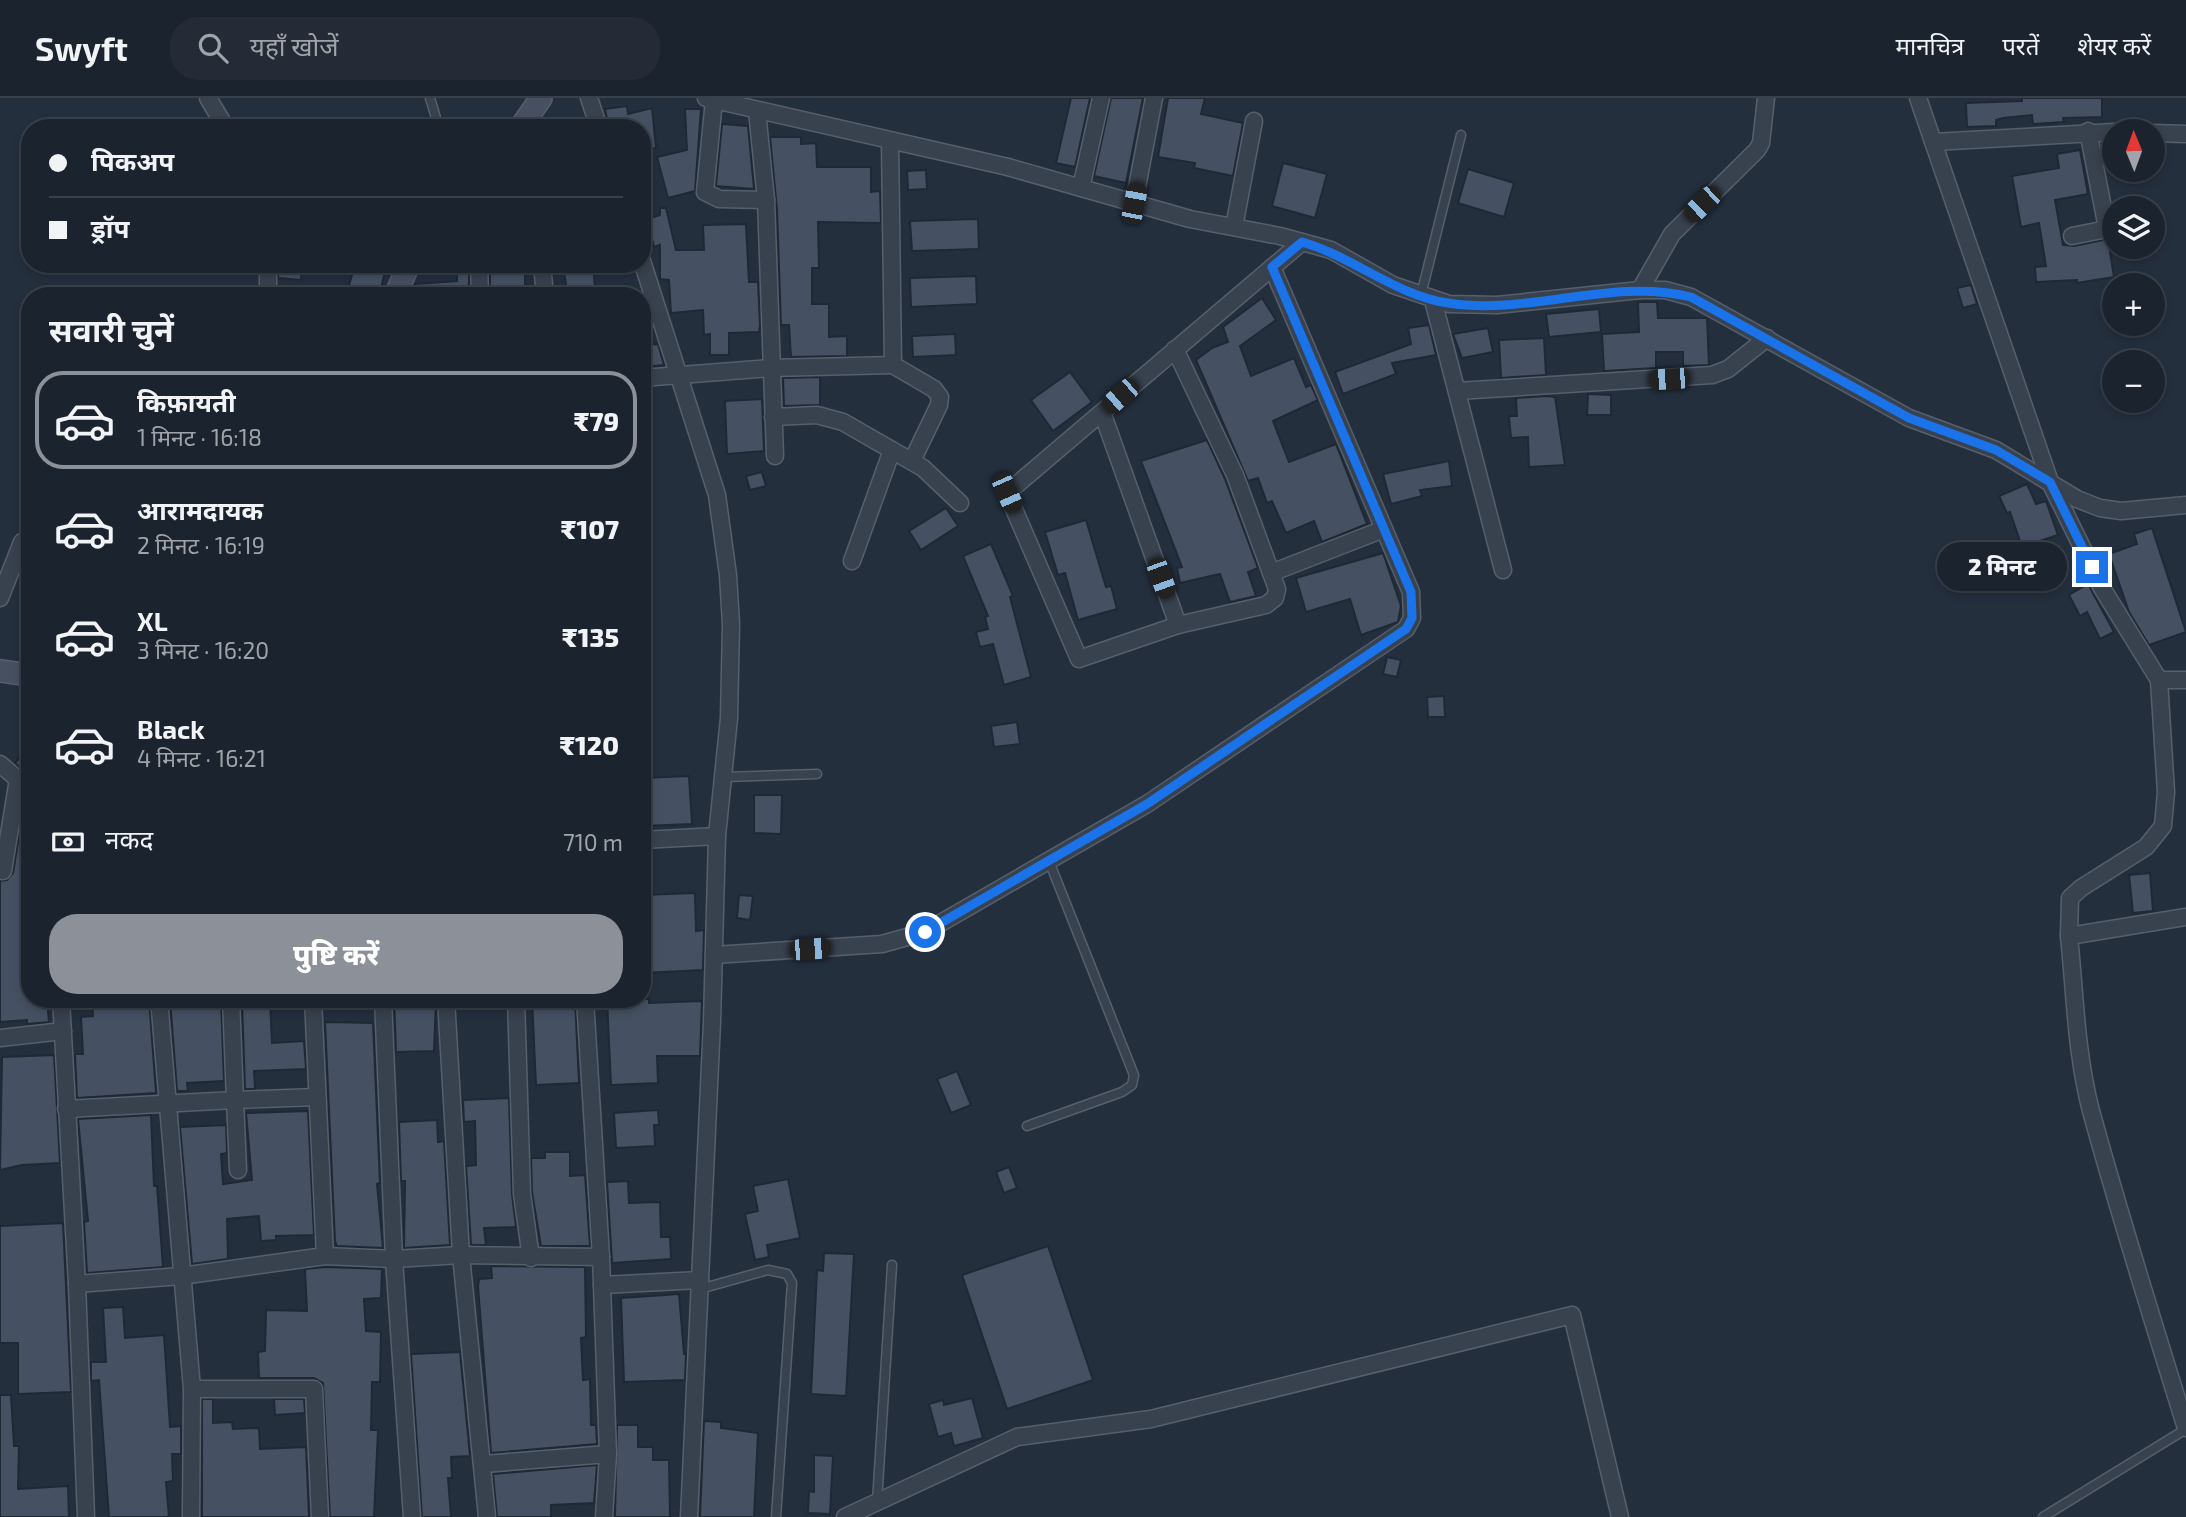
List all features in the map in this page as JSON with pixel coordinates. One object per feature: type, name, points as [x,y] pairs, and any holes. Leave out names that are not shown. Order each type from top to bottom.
[{"type":"main road","points":[[530,119],[541,98]]},
{"type":"main road","points":[[0,671],[21,674]]},
{"type":"street","points":[[208,98],[221,119]]},
{"type":"street","points":[[589,98],[596,119]]},
{"type":"street","points":[[1081,188],[1101,98]]},
{"type":"street","points":[[1134,203],[1154,98]]},
{"type":"street","points":[[1640,290],[1672,234],[1757,150],[1761,143],[1766,98]]},
{"type":"street","points":[[1919,98],[2050,482],[2102,588],[2159,680],[2166,792],[2162,826],[2146,847],[2081,888],[2070,898],[2069,936],[2080,1047],[2091,1111],[2101,1135],[2135,1266],[2186,1428]]},
{"type":"street","points":[[766,200],[719,199],[705,192],[710,99],[1008,167],[1191,219],[1331,250],[1393,285],[1449,304],[1497,305],[1640,290],[1665,290],[1691,297],[1909,418],[1996,450],[2077,499],[2100,508],[2121,511],[2186,505]]},
{"type":"street","points":[[757,111],[766,200],[775,456]]},
{"type":"street","points":[[1234,227],[1254,121]]},
{"type":"street","points":[[2071,236],[2097,233],[2106,223],[2088,131]]},
{"type":"street","points":[[1933,142],[2102,131]]},
{"type":"street","points":[[2165,133],[2186,134]]},
{"type":"street","points":[[890,142],[894,365]]},
{"type":"street","points":[[1175,349],[1235,475],[1277,589],[1275,598],[1266,605],[1178,625],[1079,659],[1007,493],[1175,349],[1302,242]]},
{"type":"street","points":[[714,955],[903,940],[925,932],[1147,804],[1406,629],[1412,618],[1411,592],[1272,267]]},
{"type":"street","points":[[651,288],[717,495],[727,563],[731,675],[717,836],[689,1517]]},
{"type":"street","points":[[1427,297],[1457,391],[1503,570]]},
{"type":"street","points":[[1457,391],[1704,376],[1728,369],[1767,338]]},
{"type":"street","points":[[651,378],[771,368],[894,365],[934,389],[940,397],[939,405],[912,461]]},
{"type":"street","points":[[1102,412],[1178,625]]},
{"type":"street","points":[[773,417],[830,416],[912,461],[960,503]]},
{"type":"street","points":[[852,561],[892,450]]},
{"type":"street","points":[[1271,573],[1384,529]]},
{"type":"street","points":[[0,598],[21,545]]},
{"type":"street","points":[[2159,680],[2186,680]]},
{"type":"street","points":[[0,764],[21,782]]},
{"type":"street","points":[[3,871],[21,797]]},
{"type":"street","points":[[651,840],[717,836]]},
{"type":"street","points":[[2069,936],[2186,917]]},
{"type":"street","points":[[62,1008],[65,1109],[77,1284],[86,1517]]},
{"type":"street","points":[[160,1008],[192,1389],[191,1517]]},
{"type":"street","points":[[231,1008],[238,1170]]},
{"type":"street","points":[[313,1008],[325,1256]]},
{"type":"street","points":[[383,1008],[394,1259],[412,1517]]},
{"type":"street","points":[[447,1008],[461,1255],[484,1464],[487,1517]]},
{"type":"street","points":[[516,1008],[522,1194],[531,1258]]},
{"type":"street","points":[[586,1008],[601,1257],[608,1454],[604,1517]]},
{"type":"street","points":[[0,1038],[63,1031]]},
{"type":"street","points":[[65,1109],[317,1097]]},
{"type":"street","points":[[77,1284],[181,1276],[325,1256],[394,1259],[461,1255],[601,1257]]},
{"type":"street","points":[[602,1285],[700,1285]]},
{"type":"street","points":[[845,1517],[1017,1437],[1151,1419],[1572,1315],[1620,1517]]},
{"type":"street","points":[[192,1389],[314,1389],[320,1517]]},
{"type":"street","points":[[484,1464],[608,1454]]},
{"type":"lane","points":[[430,98],[436,119]]},
{"type":"lane","points":[[1427,297],[1461,135]]},
{"type":"lane","points":[[724,777],[817,774]]},
{"type":"lane","points":[[1027,1126],[1122,1092],[1132,1085],[1134,1075],[1049,861]]},
{"type":"lane","points":[[877,1502],[892,1265]]},
{"type":"lane","points":[[700,1285],[768,1270],[787,1274],[792,1283],[776,1517]]},
{"type":"lane","points":[[2043,1517],[2186,1428]]},
{"type":"building","points":[[1071,98],[1090,98],[1075,167],[1056,163]]},
{"type":"building","points":[[1111,98],[1143,98],[1126,183],[1094,176]]},
{"type":"building","points":[[1168,98],[1205,98],[1201,114],[1243,123],[1233,176],[1194,168],[1195,163],[1158,157]]},
{"type":"building","points":[[2022,98],[2102,98],[2102,117],[2063,118],[2064,122],[2033,124],[2032,115],[1996,120],[1996,126],[1967,127],[1966,103],[2022,101]]},
{"type":"building","points":[[627,106],[628,114],[652,108],[656,148],[651,149],[651,119],[607,119],[605,109]]},
{"type":"building","points":[[685,109],[701,109],[695,191],[668,198],[657,157],[687,150]]},
{"type":"building","points":[[722,124],[748,126],[754,189],[716,186]]},
{"type":"building","points":[[770,137],[801,137],[801,144],[816,143],[817,167],[871,167],[871,192],[880,191],[881,223],[818,222],[819,268],[812,268],[812,304],[829,304],[829,337],[847,336],[847,356],[791,357],[789,325],[781,325],[777,209]]},
{"type":"building","points":[[2080,150],[2088,194],[2055,200],[2063,245],[2074,246],[2102,240],[2102,259],[2111,259],[2113,273],[2102,273],[2102,279],[2077,283],[2077,280],[2036,282],[2035,267],[2046,266],[2039,223],[2021,227],[2012,176],[2059,168],[2057,154]]},
{"type":"building","points":[[1283,163],[1327,174],[1315,218],[1272,206]]},
{"type":"building","points":[[1468,169],[1514,183],[1504,217],[1458,203]]},
{"type":"building","points":[[926,170],[927,189],[908,190],[907,171]]},
{"type":"building","points":[[660,208],[666,208],[676,250],[704,250],[703,225],[746,224],[749,282],[758,282],[760,325],[759,332],[729,333],[729,355],[710,355],[710,334],[704,335],[703,310],[671,313],[669,280],[660,279],[660,245],[654,247],[651,235],[651,218],[660,215]]},
{"type":"building","points":[[978,219],[979,249],[912,251],[910,221]]},
{"type":"building","points":[[278,273],[301,273],[301,280],[278,278]]},
{"type":"building","points":[[352,273],[385,273],[381,287],[349,287]]},
{"type":"building","points":[[457,273],[469,273],[469,287],[414,287],[415,284],[457,281]]},
{"type":"building","points":[[490,273],[525,273],[525,287],[490,287]]},
{"type":"building","points":[[564,273],[594,273],[595,287],[566,287]]},
{"type":"building","points":[[976,276],[977,304],[911,307],[910,278]]},
{"type":"building","points":[[1971,285],[1977,304],[1963,308],[1957,288]]},
{"type":"building","points":[[1262,298],[1276,320],[1240,346],[1251,376],[1294,358],[1306,387],[1311,385],[1318,400],[1273,421],[1289,462],[1336,444],[1367,524],[1322,542],[1314,521],[1286,533],[1272,501],[1267,503],[1258,478],[1248,481],[1196,360],[1212,348],[1228,342],[1223,327]]},
{"type":"building","points":[[1638,302],[1657,302],[1658,318],[1707,318],[1709,365],[1683,366],[1683,352],[1656,352],[1656,368],[1604,371],[1602,334],[1639,332]]},
{"type":"building","points":[[1599,309],[1601,332],[1549,337],[1546,314]]},
{"type":"building","points":[[1429,325],[1436,355],[1392,363],[1396,374],[1343,394],[1335,372],[1411,344],[1408,328]]},
{"type":"building","points":[[1488,328],[1493,352],[1462,358],[1453,334]]},
{"type":"building","points":[[955,334],[956,355],[913,357],[912,336]]},
{"type":"building","points":[[1544,338],[1546,375],[1501,378],[1499,340]]},
{"type":"building","points":[[651,344],[658,344],[664,365],[651,366]]},
{"type":"building","points":[[1070,372],[1092,402],[1053,431],[1031,400]]},
{"type":"building","points":[[820,377],[820,405],[784,406],[783,378]]},
{"type":"building","points":[[1588,394],[1611,395],[1611,415],[1587,415]]},
{"type":"building","points":[[1555,397],[1565,465],[1529,467],[1528,437],[1511,438],[1509,416],[1517,416],[1516,398]]},
{"type":"building","points":[[762,399],[764,451],[727,454],[725,401]]},
{"type":"building","points":[[1207,440],[1225,479],[1258,568],[1248,572],[1256,596],[1230,602],[1220,574],[1180,583],[1177,568],[1182,567],[1141,461]]},
{"type":"building","points":[[1449,461],[1452,486],[1420,490],[1422,496],[1391,504],[1383,474]]},
{"type":"building","points":[[762,472],[766,486],[750,490],[746,476]]},
{"type":"building","points":[[2027,484],[2036,504],[2046,501],[2058,535],[2022,547],[2010,512],[2007,513],[1999,496]]},
{"type":"building","points":[[946,508],[958,526],[921,550],[909,531]]},
{"type":"building","points":[[1086,520],[1106,587],[1111,586],[1117,609],[1078,620],[1065,573],[1058,575],[1045,532]]},
{"type":"building","points":[[2152,528],[2186,632],[2149,645],[2129,612],[2109,554],[2137,544],[2134,534]]},
{"type":"building","points":[[991,544],[1013,596],[1010,597],[1031,677],[1004,685],[993,644],[980,647],[976,632],[988,629],[985,617],[988,616],[963,556]]},
{"type":"building","points":[[1383,553],[1401,606],[1398,622],[1361,635],[1350,599],[1306,612],[1296,578]]},
{"type":"building","points":[[2088,584],[2114,632],[2100,639],[2087,612],[2080,616],[2069,595]]},
{"type":"building","points":[[1387,657],[1401,660],[1397,677],[1383,674]]},
{"type":"building","points":[[1444,696],[1445,717],[1428,717],[1427,697]]},
{"type":"building","points":[[1017,722],[1020,744],[994,747],[991,726]]},
{"type":"building","points":[[21,756],[21,768],[15,763]]},
{"type":"building","points":[[689,776],[692,824],[651,826],[651,778]]},
{"type":"building","points":[[754,795],[782,795],[781,834],[754,833]]},
{"type":"building","points":[[21,824],[21,1008],[48,1008],[49,1022],[0,1022],[0,881],[7,880],[13,873]]},
{"type":"building","points":[[2150,873],[2153,911],[2133,913],[2129,875]]},
{"type":"building","points":[[695,893],[696,931],[704,930],[703,970],[651,973],[651,895]]},
{"type":"building","points":[[739,895],[753,896],[750,920],[737,918]]},
{"type":"building","points":[[702,1001],[700,1056],[657,1056],[658,1083],[611,1085],[607,1008],[651,1008],[651,1003]]},
{"type":"building","points":[[93,1008],[150,1008],[156,1093],[77,1098],[75,1054],[83,1054],[81,1017],[93,1016]]},
{"type":"building","points":[[171,1008],[221,1008],[224,1081],[187,1083],[188,1091],[177,1091]]},
{"type":"building","points":[[242,1008],[270,1008],[272,1043],[304,1041],[306,1069],[254,1071],[255,1089],[245,1089]]},
{"type":"building","points":[[394,1008],[436,1008],[434,1051],[396,1052]]},
{"type":"building","points":[[532,1008],[575,1008],[579,1083],[536,1085]]},
{"type":"building","points":[[325,1022],[373,1023],[380,1183],[377,1184],[383,1248],[337,1246],[335,1241]]},
{"type":"building","points":[[54,1055],[60,1163],[22,1165],[0,1170],[2,1057]]},
{"type":"building","points":[[957,1071],[971,1105],[951,1113],[937,1079]]},
{"type":"building","points":[[509,1098],[512,1194],[516,1227],[484,1228],[486,1245],[471,1245],[466,1166],[476,1165],[475,1121],[464,1122],[463,1100]]},
{"type":"building","points":[[658,1110],[659,1125],[654,1125],[655,1146],[616,1148],[614,1113]]},
{"type":"building","points":[[308,1111],[314,1235],[276,1236],[276,1240],[261,1241],[259,1216],[227,1219],[228,1259],[192,1264],[180,1127],[226,1125],[227,1153],[221,1154],[223,1184],[252,1180],[246,1113]]},
{"type":"building","points":[[151,1115],[154,1186],[157,1186],[163,1267],[87,1273],[84,1222],[88,1221],[78,1119]]},
{"type":"building","points":[[437,1120],[438,1142],[444,1141],[450,1245],[404,1248],[405,1181],[401,1181],[399,1122]]},
{"type":"building","points":[[545,1152],[570,1152],[570,1176],[585,1175],[590,1246],[541,1246],[532,1193],[531,1158],[545,1158]]},
{"type":"building","points":[[1009,1167],[1017,1188],[1004,1193],[996,1172]]},
{"type":"building","points":[[788,1179],[800,1238],[767,1245],[769,1257],[755,1260],[745,1214],[758,1211],[753,1186]]},
{"type":"building","points":[[628,1181],[629,1203],[660,1202],[661,1237],[670,1237],[671,1259],[612,1263],[607,1182]]},
{"type":"building","points":[[63,1223],[71,1392],[18,1394],[18,1343],[0,1343],[0,1226]]},
{"type":"building","points":[[1048,1246],[1093,1380],[1007,1409],[962,1275]]},
{"type":"building","points":[[824,1253],[854,1254],[846,1396],[811,1394],[817,1270],[823,1271]]},
{"type":"building","points":[[491,1266],[585,1267],[586,1337],[581,1338],[583,1380],[590,1379],[591,1425],[596,1425],[597,1444],[491,1453],[478,1286],[479,1279],[492,1278]]},
{"type":"building","points":[[305,1269],[382,1269],[381,1298],[364,1299],[366,1331],[381,1332],[380,1382],[372,1382],[371,1430],[378,1430],[374,1517],[330,1517],[323,1383],[314,1378],[259,1378],[258,1352],[265,1351],[266,1310],[307,1311]]},
{"type":"building","points":[[679,1294],[686,1354],[685,1380],[624,1382],[621,1298]]},
{"type":"building","points":[[123,1307],[125,1338],[164,1335],[170,1427],[181,1426],[181,1454],[172,1454],[173,1481],[166,1482],[169,1517],[109,1517],[99,1380],[91,1381],[91,1362],[106,1362],[103,1308]]},
{"type":"building","points":[[460,1352],[470,1456],[451,1457],[452,1478],[448,1478],[451,1517],[422,1517],[411,1354]]},
{"type":"building","points":[[0,1395],[11,1395],[14,1446],[19,1446],[18,1489],[68,1486],[69,1517],[0,1517]]},
{"type":"building","points":[[972,1398],[983,1438],[954,1446],[951,1433],[938,1437],[929,1404],[943,1400],[944,1405]]},
{"type":"building","points":[[202,1399],[213,1399],[213,1423],[232,1422],[233,1429],[259,1428],[260,1449],[306,1447],[309,1517],[202,1517]]},
{"type":"building","points":[[274,1399],[304,1399],[305,1413],[275,1415]]},
{"type":"building","points":[[704,1421],[721,1422],[721,1428],[758,1433],[754,1517],[700,1517]]},
{"type":"building","points":[[617,1425],[638,1425],[638,1447],[653,1447],[653,1460],[669,1460],[670,1517],[615,1517]]},
{"type":"building","points":[[814,1455],[833,1456],[830,1514],[808,1513],[809,1491],[814,1492]]},
{"type":"building","points":[[597,1465],[594,1503],[551,1505],[551,1517],[497,1517],[493,1474]]},
{"type":"route","points":[[925,932],[1147,804],[1406,629],[1414,606],[1411,592],[1272,267],[1302,242],[1331,250],[1393,285],[1449,304],[1497,305],[1640,290],[1665,290],[1691,297],[1909,418],[1996,450],[2050,482],[2092,567]]}]
